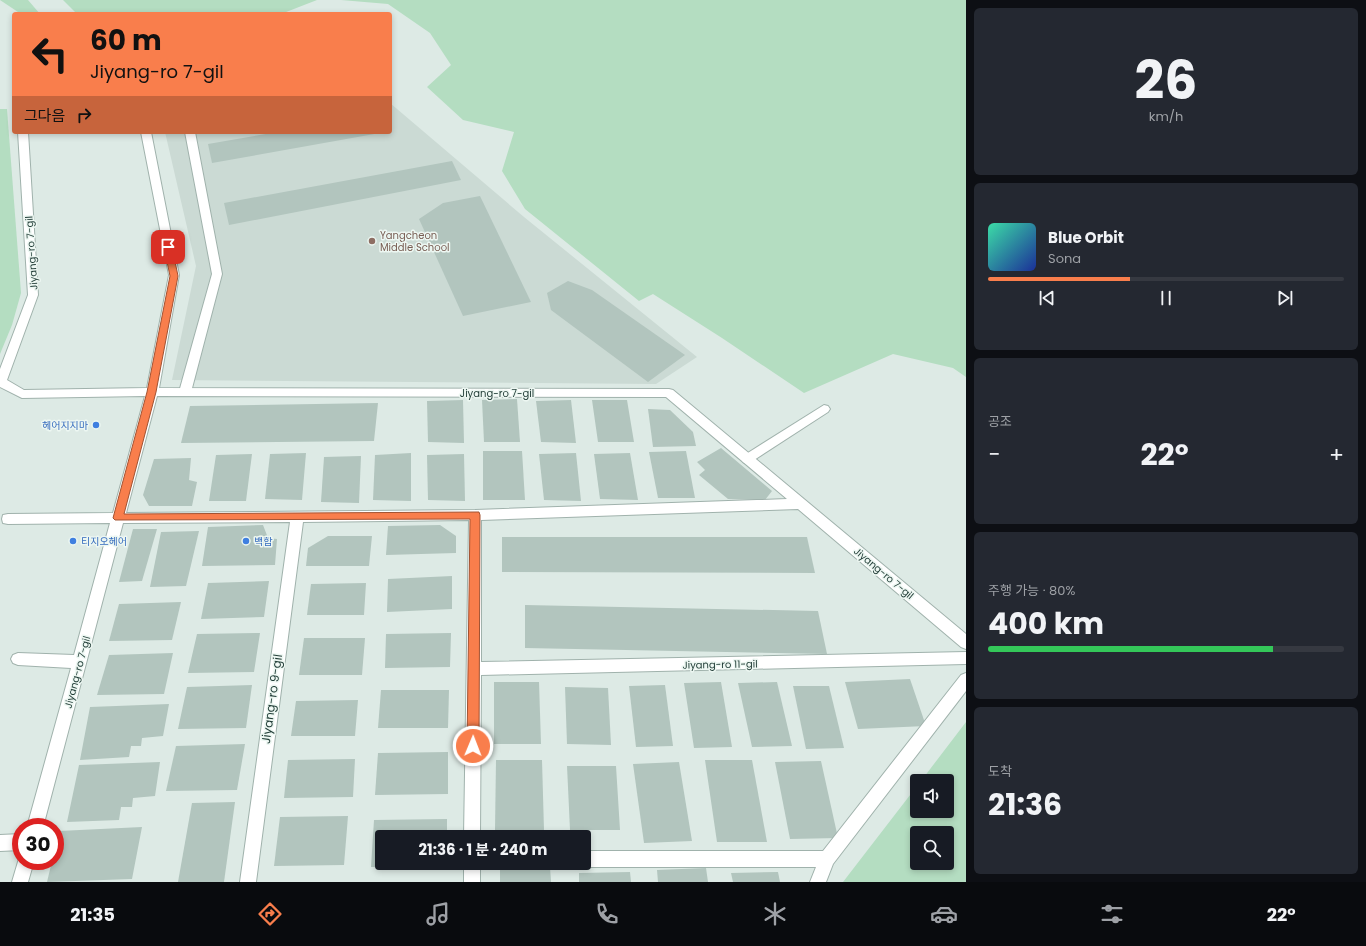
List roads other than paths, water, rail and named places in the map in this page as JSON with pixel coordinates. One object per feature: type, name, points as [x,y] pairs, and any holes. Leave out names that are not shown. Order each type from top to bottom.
[{"type":"street","name":"Jiyang-ro 7-gil","points":[[23,134],[33,295],[1,382],[22,394],[152,392],[669,393],[966,643]]},
{"type":"street","name":"Jiyang-ro 7-gil","points":[[37,818],[152,392],[174,276],[146,134]]},
{"type":"street","points":[[185,392],[217,274],[190,134]]},
{"type":"street","points":[[747,458],[824,409]]},
{"type":"street","points":[[8,519],[475,515],[802,504]]},
{"type":"street","points":[[472,830],[475,515]]},
{"type":"street","name":"Jiyang-ro 9-gil","points":[[248,882],[297,516]]},
{"type":"street","name":"Jiyang-ro 11-gil","points":[[474,669],[966,658]]},
{"type":"street","points":[[18,659],[79,662]]},
{"type":"street","points":[[818,882],[826,859],[966,680]]},
{"type":"street","points":[[0,843],[12,842]]},
{"type":"street","points":[[591,859],[826,859]]},
{"type":"street","points":[[20,882],[23,870]]},
{"type":"street","points":[[472,870],[472,882]]},
{"type":"place","name":"Yangcheon Middle School","points":[[372,241]]},
{"type":"place","name":"헤어지지마","points":[[96,425]]},
{"type":"place","name":"티지오헤어","points":[[73,541]]},
{"type":"place","name":"백합","points":[[246,541]]}]
